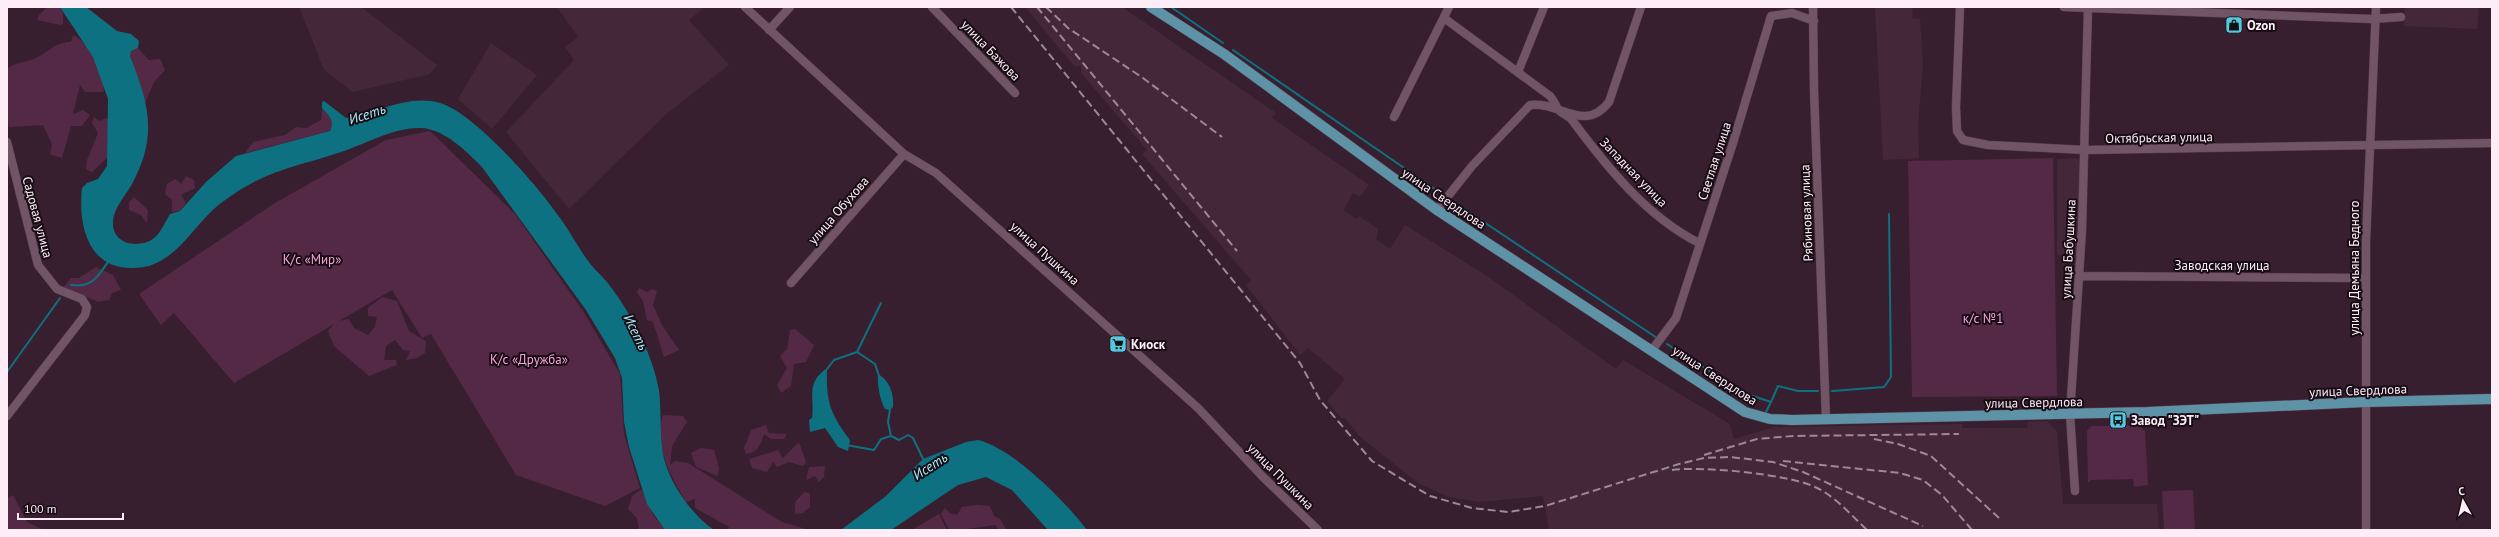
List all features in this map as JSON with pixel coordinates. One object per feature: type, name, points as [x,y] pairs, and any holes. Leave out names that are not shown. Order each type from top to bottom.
[{"type":"main road","name":"улица Свердлова","points":[[1151,7],[1224,54],[1437,210],[1745,412],[1770,418],[1826,419],[2070,414],[2492,398]]},
{"type":"street","name":"улица Пушкина","points":[[745,7],[904,154],[936,173],[1132,347],[1198,408],[1262,476],[1318,530]]},
{"type":"street","points":[[769,30],[790,7]]},
{"type":"street","name":"улица Бажова","points":[[932,7],[1015,92]]},
{"type":"street","points":[[1394,117],[1444,18],[1448,7]]},
{"type":"street","points":[[1518,72],[1544,7]]},
{"type":"street","name":"Западная улица","points":[[1437,210],[1472,166],[1523,110],[1535,104],[1588,117],[1600,113],[1609,102],[1641,7]]},
{"type":"street","name":"Рябиновая улица","points":[[1813,7],[1814,90],[1826,419]]},
{"type":"street","name":"Октябрьская улица","points":[[1960,7],[1956,107],[1957,131],[1963,140],[1988,145],[2086,150],[2492,143]]},
{"type":"street","points":[[2064,7],[2375,18],[2401,17]]},
{"type":"street","name":"улица Демьяна Бедного","points":[[2366,530],[2366,278],[2369,144],[2376,7]]},
{"type":"street","name":"улица Бабушкина","points":[[2075,491],[2070,414],[2086,150],[2087,8]]},
{"type":"street","name":"Светлая улица","points":[[1652,350],[1676,318],[1699,243],[1733,143],[1771,16],[1792,13],[1814,21]]},
{"type":"street","points":[[1444,18],[1550,96],[1558,110]]},
{"type":"street","name":"Западная улица","points":[[1558,110],[1570,118],[1608,166],[1651,211],[1683,235],[1699,243]]},
{"type":"street","name":"Садовая улица","points":[[7,142],[38,265],[57,289],[82,300],[87,307],[85,315],[7,416]]},
{"type":"street","name":"улица Обухова","points":[[791,283],[904,154]]},
{"type":"street","name":"Заводская улица","points":[[2079,276],[2366,278]]},
{"type":"shaded area","points":[[299,7],[361,7],[437,65],[430,74],[353,92],[324,70]]},
{"type":"shaded area","points":[[557,7],[705,7],[689,20],[729,65],[665,115],[569,209],[506,132],[574,60],[565,47],[578,37]]},
{"type":"shaded area","points":[[1025,7],[1122,7],[1276,113],[1272,118],[1369,185],[1360,197],[1353,193],[1344,210],[1357,219],[1359,216],[1378,229],[1376,239],[1390,249],[1405,225],[1487,276],[1616,369],[1623,360],[1730,424],[1734,439],[1774,427],[1962,424],[1962,428],[2027,428],[2028,422],[2047,421],[2057,431],[2063,504],[2157,504],[2159,530],[1549,530],[1543,496],[1480,502],[1448,497],[1418,483],[1359,436],[1345,418],[1341,418],[1327,401],[1345,379],[1308,348],[1300,355],[1246,285],[1251,280],[1142,154],[1147,150],[1081,73],[1081,66],[1074,66]]},
{"type":"shaded area","points":[[1875,7],[1913,7],[1912,18],[1920,19],[1923,64],[1918,125],[1919,158],[1883,160]]},
{"type":"shaded area","points":[[2405,7],[2479,7],[2477,29],[2404,26]]},
{"type":"shaded area","points":[[491,43],[537,75],[492,129],[458,99]]},
{"type":"shaded area","points":[[2081,158],[2077,256],[2057,255],[2057,159]]},
{"type":"green space","points":[[43,7],[60,7],[63,12],[63,24],[61,25],[37,20],[39,15],[46,8]]},
{"type":"green space","points":[[73,35],[86,45],[95,59],[99,68],[104,92],[85,92],[80,85],[73,114],[83,110],[90,115],[82,126],[71,126],[62,158],[50,154],[52,144],[43,125],[9,127],[7,119],[7,69],[14,65],[41,56],[52,48],[65,42],[71,42]]},
{"type":"green space","points":[[138,48],[149,60],[160,59],[165,70],[154,82],[145,103],[130,56],[131,51]]},
{"type":"green space","points":[[322,108],[332,121],[330,131],[245,153],[253,142],[285,135],[296,127],[307,128],[321,120]]},
{"type":"green space","points":[[94,117],[99,121],[106,118],[110,121],[108,157],[92,172],[86,169],[87,160],[98,133],[92,123]]},
{"type":"green space","points":[[430,131],[515,214],[583,311],[620,374],[624,434],[640,488],[605,506],[516,475],[431,334],[422,338],[392,290],[339,321],[349,319],[354,328],[368,335],[375,327],[377,317],[368,316],[368,308],[382,297],[397,301],[409,331],[426,341],[425,353],[417,358],[406,360],[410,351],[403,350],[395,340],[386,346],[384,360],[396,360],[397,365],[369,376],[334,346],[328,331],[334,324],[234,383],[174,313],[161,325],[139,294],[275,203],[386,140]]},
{"type":"green space","name":"к/с №1","points":[[2053,158],[2057,396],[1912,397],[1908,161]]},
{"type":"green space","points":[[186,176],[194,180],[195,188],[181,195],[186,203],[180,211],[172,212],[172,200],[165,194],[167,184],[175,179],[181,184]]},
{"type":"green space","points":[[134,197],[148,210],[147,223],[141,215],[129,210],[129,202]]},
{"type":"green space","points":[[96,267],[113,275],[121,290],[112,293],[109,300],[98,302],[64,287],[71,278],[79,278]]},
{"type":"green space","points":[[639,288],[647,292],[652,289],[657,291],[653,305],[662,325],[679,350],[664,357],[653,322],[647,320],[643,301],[637,293]]},
{"type":"green space","points":[[795,329],[814,345],[806,362],[794,364],[791,386],[781,393],[777,385],[787,368],[780,356],[787,349],[790,330]]},
{"type":"green space","points":[[663,415],[683,416],[687,422],[672,446],[670,465],[675,461],[688,463],[782,522],[809,530],[728,530],[729,527],[695,508],[695,499],[686,502],[669,471],[662,449],[660,438]]},
{"type":"green space","points":[[766,425],[769,433],[787,434],[784,439],[771,439],[764,434],[760,445],[756,450],[746,454],[744,448],[751,430]]},
{"type":"green space","points":[[2138,425],[2145,431],[2148,485],[2134,487],[2133,479],[2091,480],[2088,483],[2087,431],[2092,426]]},
{"type":"green space","points":[[799,442],[806,462],[803,466],[789,462],[777,467],[773,462],[767,472],[752,468],[749,459],[778,450],[783,458]]},
{"type":"green space","points":[[701,448],[714,450],[719,468],[718,476],[696,467],[691,453]]},
{"type":"green space","points":[[825,466],[824,477],[819,482],[815,476],[806,480],[809,467]]},
{"type":"green space","points":[[642,489],[654,516],[665,530],[639,530],[637,518],[628,509],[632,496]]},
{"type":"green space","points":[[2193,490],[2195,530],[2164,530],[2162,491]]},
{"type":"green space","points":[[804,492],[810,493],[810,507],[803,513],[795,514],[795,502]]},
{"type":"green space","points":[[13,495],[27,522],[44,530],[7,530],[7,499]]},
{"type":"green space","points":[[977,505],[990,506],[994,516],[1000,519],[1006,529],[999,530],[995,525],[949,530],[941,514],[945,508],[950,513],[957,515],[962,507]]},
{"type":"green space","points":[[939,514],[947,530],[912,530]]},
{"type":"water","name":"Исеть","points":[[60,7],[86,7],[117,31],[131,34],[139,41],[138,48],[131,51],[130,56],[137,73],[146,105],[148,135],[140,167],[132,184],[117,207],[113,222],[114,229],[121,240],[133,244],[147,242],[156,237],[170,214],[180,211],[206,182],[236,156],[330,131],[332,121],[322,108],[322,102],[324,101],[346,118],[358,116],[404,102],[428,101],[440,103],[454,109],[469,120],[503,151],[548,201],[582,253],[607,282],[627,311],[644,343],[659,388],[662,445],[667,469],[683,499],[706,524],[714,530],[665,530],[647,504],[629,447],[624,422],[622,378],[615,358],[586,310],[482,167],[448,137],[439,133],[422,128],[412,128],[393,132],[347,150],[267,176],[252,183],[221,203],[204,218],[182,244],[164,259],[152,265],[131,268],[116,266],[104,260],[95,252],[88,241],[84,229],[81,201],[82,188],[87,183],[98,179],[107,166],[108,99],[93,57]]},
{"type":"water","points":[[827,368],[827,390],[831,407],[838,422],[850,440],[848,451],[838,447],[825,428],[810,432],[809,420],[812,418],[813,410],[813,385],[820,374]]},
{"type":"water","points":[[878,374],[886,380],[892,393],[893,407],[890,410],[885,409],[882,401],[878,387]]},
{"type":"water","name":"Исеть","points":[[978,440],[992,445],[1023,465],[1066,505],[1087,530],[1048,530],[1012,490],[986,477],[958,485],[891,530],[841,530],[886,496],[923,459],[966,442]]},
{"type":"waterway","points":[[1171,7],[1223,43]]},
{"type":"waterway","points":[[1233,50],[1439,192]]},
{"type":"waterway","points":[[1463,208],[1657,338]]},
{"type":"waterway","points":[[1832,391],[1884,387],[1891,377],[1889,214]]},
{"type":"waterway","points":[[71,285],[84,285],[89,283],[97,277],[108,262]]},
{"type":"waterway","points":[[7,372],[60,298]]},
{"type":"waterway","points":[[827,369],[834,360],[857,352],[881,303]]},
{"type":"waterway","points":[[1667,344],[1744,393],[1771,402],[1766,412]]},
{"type":"waterway","points":[[857,352],[875,364],[879,376]]},
{"type":"waterway","points":[[1771,402],[1778,386],[1798,391],[1818,391]]},
{"type":"waterway","name":"Исеть","points":[[890,409],[888,422],[891,436],[899,440],[908,435],[913,438],[924,461]]},
{"type":"waterway","points":[[846,445],[874,450],[881,439],[891,436]]},
{"type":"railway","points":[[1011,7],[1300,363],[1320,400],[1372,461],[1430,496],[1472,508],[1508,512],[1545,506],[1679,464],[1704,458],[1730,457],[1773,462],[1803,472],[1923,526]]},
{"type":"railway","points":[[1037,7],[1237,251]]},
{"type":"railway","points":[[1046,7],[1068,28],[1143,78],[1222,137]]},
{"type":"railway","points":[[1704,455],[1757,439],[1793,436],[1959,434]]},
{"type":"railway","points":[[1874,439],[1898,444],[1931,456],[1999,518]]},
{"type":"railway","points":[[1783,461],[1900,473],[1923,480],[1942,495],[1972,530]]},
{"type":"railway","points":[[1672,470],[1703,469],[1745,472],[1802,482],[1829,495],[1867,530]]},
{"type":"place","name":"Ozon","points":[[2234,25]]},
{"type":"place","name":"Киоск","points":[[1118,344]]},
{"type":"place","name":"Завод \"ЗЭТ\"","points":[[2118,420]]},
{"type":"park label","name":"К/с «Мир»","points":[[312,259]]},
{"type":"park label","name":"К/с «Дружба»","points":[[529,359]]}]
